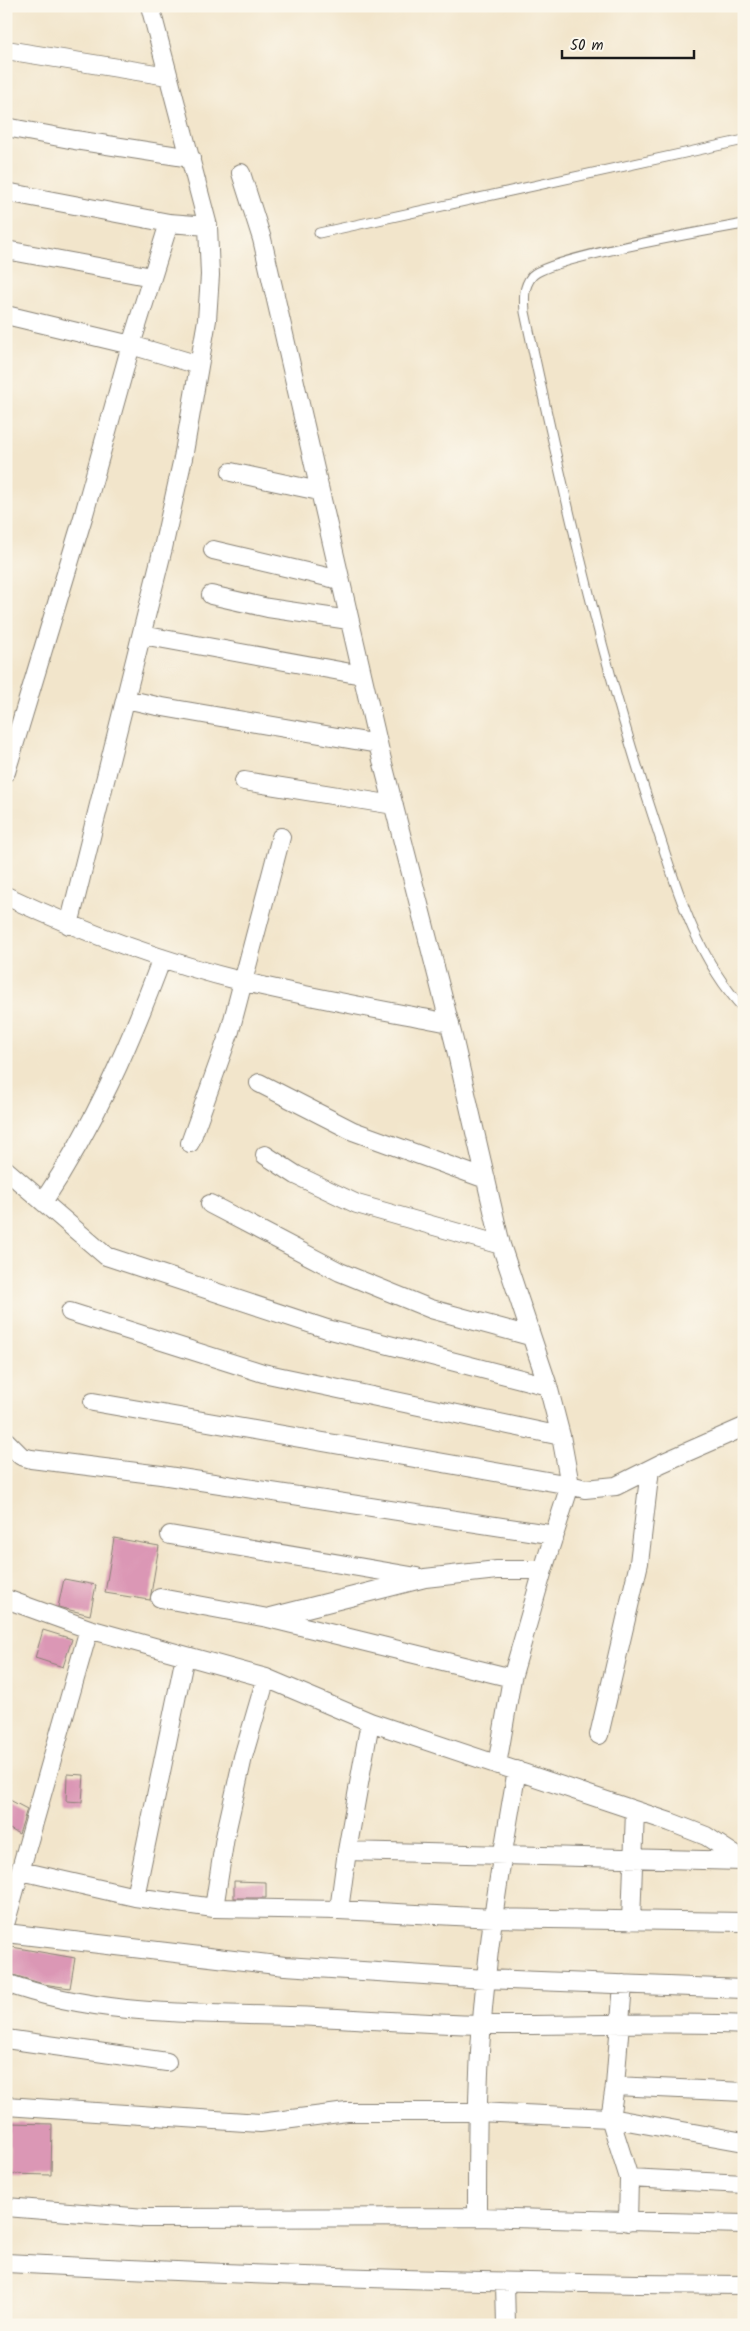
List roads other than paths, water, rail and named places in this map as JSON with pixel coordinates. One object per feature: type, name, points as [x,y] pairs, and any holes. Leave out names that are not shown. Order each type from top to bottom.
[{"type":"street","points":[[69,925],[142,636],[181,467],[207,320],[210,275],[208,226],[150,6]]},
{"type":"street","points":[[6,50],[168,76]]},
{"type":"street","points":[[6,127],[191,158]]},
{"type":"street","points":[[241,173],[262,239],[378,744],[450,1024],[501,1245],[548,1386],[562,1436],[570,1485],[512,1678],[497,1765]]},
{"type":"street","points":[[6,192],[169,223],[208,226]]},
{"type":"street","points":[[6,772],[84,514],[131,344],[169,223]]},
{"type":"street","points":[[6,250],[152,277]]},
{"type":"street","points":[[6,315],[131,344],[199,365]]},
{"type":"street","points":[[231,472],[319,491]]},
{"type":"street","points":[[213,550],[340,580]]},
{"type":"street","points":[[211,595],[268,608],[349,620]]},
{"type":"street","points":[[142,636],[362,675]]},
{"type":"street","points":[[126,699],[378,744]]},
{"type":"street","points":[[244,781],[394,805]]},
{"type":"street","points":[[190,1143],[214,1080],[244,982],[281,837]]},
{"type":"street","points":[[6,896],[69,925],[162,958],[244,982],[450,1024]]},
{"type":"street","points":[[43,1202],[70,1160],[114,1078],[142,1014],[162,958]]},
{"type":"street","points":[[259,1083],[353,1131],[486,1179]]},
{"type":"street","points":[[265,1155],[296,1175],[357,1204],[501,1245]]},
{"type":"street","points":[[6,1170],[94,1247],[106,1256],[126,1264],[327,1329],[548,1386]]},
{"type":"street","points":[[210,1204],[349,1276],[431,1309],[530,1336]]},
{"type":"street","points":[[70,1312],[263,1373],[562,1436]]},
{"type":"street","points":[[93,1402],[585,1489],[616,1486],[744,1427]]},
{"type":"street","points":[[6,1441],[20,1456],[30,1459],[161,1475],[555,1535]]},
{"type":"street","points":[[598,1735],[640,1563],[650,1469]]},
{"type":"street","points":[[170,1535],[425,1578]]},
{"type":"street","points":[[268,1618],[425,1578],[497,1570],[543,1570]]},
{"type":"street","points":[[160,1598],[268,1618],[512,1678]]},
{"type":"street","points":[[6,1599],[89,1629],[266,1678],[370,1722],[517,1770],[706,1836],[744,1861]]},
{"type":"street","points":[[6,1921],[89,1629]]},
{"type":"street","points":[[135,1897],[185,1656]]},
{"type":"street","points":[[214,1908],[225,1837],[243,1757],[266,1678]]},
{"type":"street","points":[[339,1910],[347,1851],[370,1722]]},
{"type":"street","points":[[477,2217],[478,2112],[486,1979],[502,1855],[517,1770]]},
{"type":"street","points":[[631,1921],[635,1811]]},
{"type":"street","points":[[347,1851],[744,1861]]},
{"type":"street","points":[[21,1871],[135,1897],[214,1908],[339,1910],[494,1918],[744,1922]]},
{"type":"street","points":[[6,1933],[285,1966],[486,1979],[744,1989]]},
{"type":"street","points":[[6,1983],[28,1991],[149,2012],[483,2025],[659,2023],[744,2025]]},
{"type":"street","points":[[623,1984],[615,2086],[610,2118],[630,2178],[628,2222]]},
{"type":"street","points":[[6,2039],[167,2062]]},
{"type":"street","points":[[615,2086],[744,2092]]},
{"type":"street","points":[[6,2106],[260,2123],[336,2112],[478,2112],[610,2118],[744,2142]]},
{"type":"street","points":[[630,2178],[744,2184]]},
{"type":"street","points":[[6,2207],[144,2218],[477,2217],[744,2224]]},
{"type":"street","points":[[6,2264],[505,2283],[744,2286]]},
{"type":"street","points":[[505,2283],[506,2325]]},
{"type":"lane","points":[[319,233],[744,140]]},
{"type":"lane","points":[[744,224],[650,242],[548,266],[532,275],[523,293],[524,312],[558,467],[634,757],[675,882],[700,945],[726,990],[744,1009]]}]
